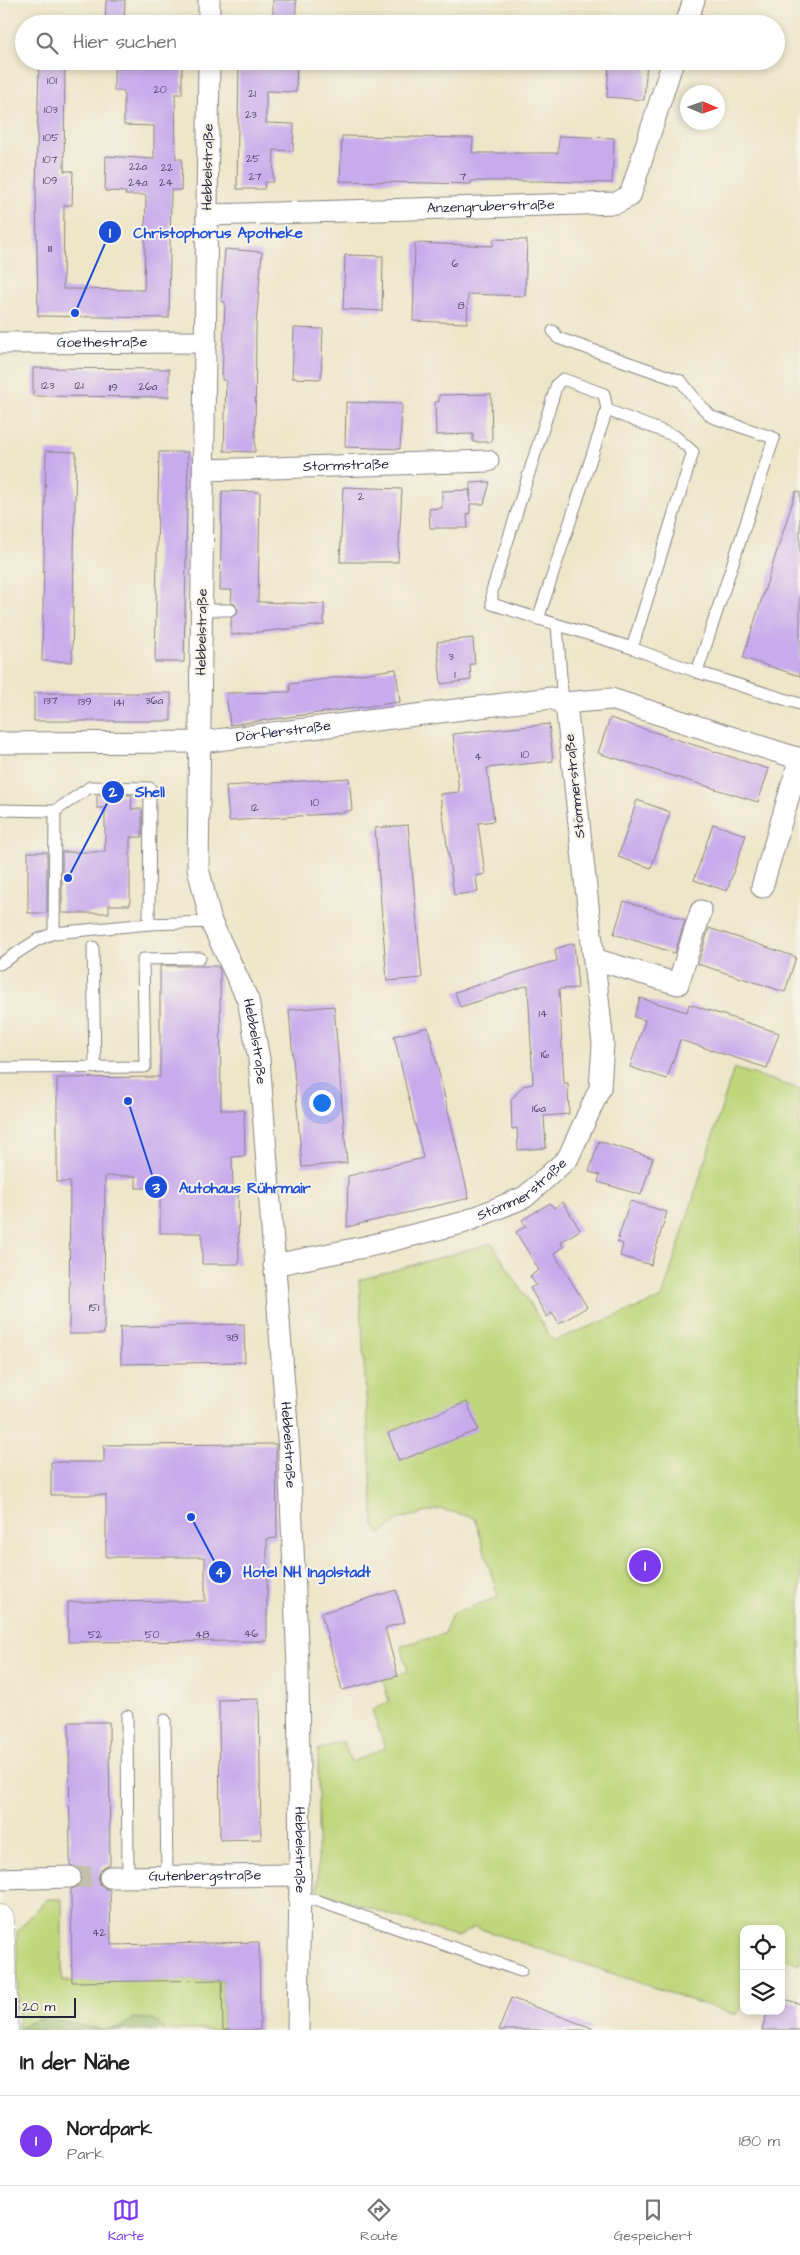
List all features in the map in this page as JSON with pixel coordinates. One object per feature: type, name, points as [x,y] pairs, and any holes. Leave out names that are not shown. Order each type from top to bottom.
[{"type":"main road","points":[[0,1919],[4,2030]]},
{"type":"street","points":[[209,0],[209,15]]},
{"type":"street","points":[[689,15],[694,0]]},
{"type":"street","name":"Hebbelstraße","points":[[209,70],[205,470],[198,868],[211,922],[248,1000],[258,1049],[288,1441],[298,1667],[300,1876],[298,2030]]},
{"type":"street","name":"Anzengruberstraße","points":[[207,216],[616,203],[630,196],[671,70]]},
{"type":"street","name":"Goethestraße","points":[[0,343],[206,342]]},
{"type":"street","name":"Stormstraße","points":[[205,470],[488,461]]},
{"type":"street","name":"Dörflerstraße","points":[[0,743],[200,742],[551,698],[563,703],[611,699],[800,759]]},
{"type":"street","name":"Stömmerstraße","points":[[274,1265],[369,1246],[462,1223],[525,1197],[568,1158],[600,1088],[603,1044],[567,713],[563,703]]},
{"type":"street","points":[[762,887],[800,759]]},
{"type":"street","points":[[594,959],[678,984],[701,912]]},
{"type":"street","name":"Gutenbergstraße","points":[[119,1877],[300,1876]]},
{"type":"street","points":[[0,1879],[70,1877]]},
{"type":"lane","points":[[553,331],[558,338],[681,381],[712,417],[774,438],[697,672]]},
{"type":"lane","points":[[538,619],[607,410],[604,394],[563,378],[557,384],[492,591],[492,604],[557,626],[632,648],[697,672],[800,704]]},
{"type":"lane","points":[[607,410],[675,436],[693,452],[632,648]]},
{"type":"lane","points":[[203,610],[231,610]]},
{"type":"lane","points":[[557,626],[563,703]]},
{"type":"lane","points":[[0,810],[55,811],[90,788],[150,788],[149,924]]},
{"type":"lane","points":[[54,933],[55,811]]},
{"type":"lane","points":[[0,964],[37,940],[54,933],[149,924],[211,922]]},
{"type":"lane","points":[[93,947],[95,1068]]},
{"type":"lane","points":[[0,1068],[145,1067],[143,959],[200,958]]},
{"type":"lane","points":[[119,1877],[127,1716]]},
{"type":"lane","points":[[165,1720],[167,1876]]},
{"type":"lane","points":[[300,1900],[315,1900],[521,1971]]},
{"type":"green space","points":[[734,1068],[800,1089],[800,1964],[785,1959],[785,1925],[740,1925],[740,2009],[735,2015],[475,1927],[458,1937],[318,1891],[318,1750],[343,1741],[351,1762],[385,1748],[372,1710],[389,1702],[383,1680],[408,1671],[401,1646],[444,1634],[452,1614],[498,1597],[475,1518],[440,1509],[399,1519],[380,1535],[374,1526],[359,1280],[492,1243],[553,1341],[662,1298]]},
{"type":"green space","points":[[47,1899],[62,1899],[62,1981],[222,1980],[223,2030],[166,2030],[133,2018],[121,2027],[103,2030],[49,2018],[38,2019],[18,2027],[17,1931]]},
{"type":"green space","points":[[49,2018],[102,2030],[18,2030],[18,2027],[38,2019]]},
{"type":"green space","points":[[133,2018],[154,2019],[166,2030],[103,2030],[121,2027]]},
{"type":"building","points":[[106,0],[125,0],[124,15],[105,15]]},
{"type":"building","points":[[273,0],[296,0],[296,15],[273,15]]},
{"type":"building","points":[[39,70],[65,70],[64,171],[73,171],[72,205],[64,205],[63,289],[144,290],[146,195],[125,195],[126,192],[105,191],[106,156],[154,159],[154,126],[124,125],[124,91],[114,91],[114,70],[182,70],[182,94],[175,94],[176,159],[182,159],[181,190],[171,190],[169,318],[38,316],[36,190]]},
{"type":"building","points":[[239,70],[297,70],[296,92],[266,91],[266,123],[294,124],[293,151],[274,150],[273,182],[265,182],[264,189],[237,189]]},
{"type":"building","points":[[608,70],[646,70],[644,100],[607,97]]},
{"type":"building","points":[[342,136],[473,138],[472,153],[558,153],[559,136],[614,138],[612,183],[471,181],[471,184],[340,181]]},
{"type":"building","points":[[493,239],[527,240],[525,296],[468,294],[467,323],[413,321],[415,243],[493,246]]},
{"type":"building","points":[[225,249],[262,252],[256,326],[255,452],[224,451],[226,380],[222,380],[225,302],[221,301]]},
{"type":"building","points":[[345,255],[383,256],[382,311],[343,309]]},
{"type":"building","points":[[294,328],[323,329],[321,379],[292,378]]},
{"type":"building","points":[[33,368],[169,369],[169,397],[33,396]]},
{"type":"building","points":[[491,394],[492,442],[473,442],[473,434],[436,435],[435,402],[439,402],[439,395]]},
{"type":"building","points":[[346,402],[402,404],[400,449],[345,447]]},
{"type":"building","points":[[46,451],[76,452],[72,662],[42,661]]},
{"type":"building","points":[[159,452],[188,452],[184,662],[155,662]]},
{"type":"building","points":[[490,482],[484,504],[470,504],[470,514],[467,514],[468,528],[430,528],[429,509],[442,508],[442,491],[470,490],[470,483]]},
{"type":"building","points":[[343,487],[402,489],[398,562],[340,562]]},
{"type":"building","points":[[222,491],[260,492],[258,602],[324,604],[324,625],[231,635],[231,617],[237,614],[238,610],[235,604],[231,603],[232,590],[220,590]]},
{"type":"building","points":[[796,491],[800,492],[800,676],[743,658]]},
{"type":"building","points":[[473,638],[475,664],[470,664],[471,680],[441,684],[437,642]]},
{"type":"building","points":[[396,669],[400,702],[230,725],[226,693],[290,692],[290,684]]},
{"type":"building","points":[[34,693],[171,693],[171,721],[34,721]]},
{"type":"building","points":[[610,718],[769,769],[758,802],[598,753]]},
{"type":"building","points":[[549,724],[553,761],[487,768],[494,821],[478,823],[485,874],[476,876],[478,892],[454,895],[440,794],[459,792],[453,734]]},
{"type":"building","points":[[349,778],[352,810],[340,813],[229,821],[226,786]]},
{"type":"building","points":[[97,795],[132,795],[131,809],[142,809],[142,837],[130,837],[130,905],[109,905],[109,913],[62,913],[62,852],[105,852],[105,808],[97,808]]},
{"type":"building","points":[[637,800],[670,812],[651,868],[618,857]]},
{"type":"building","points":[[713,824],[746,835],[727,891],[694,880]]},
{"type":"building","points":[[408,825],[422,978],[387,981],[375,828]]},
{"type":"building","points":[[28,852],[47,852],[47,913],[28,913]]},
{"type":"building","points":[[624,901],[685,920],[675,953],[614,934]]},
{"type":"building","points":[[709,928],[796,957],[785,992],[698,964]]},
{"type":"building","points":[[574,943],[578,988],[559,989],[564,1083],[568,1083],[569,1114],[544,1116],[546,1148],[518,1150],[517,1128],[512,1129],[511,1100],[523,1086],[533,1084],[528,985],[460,1007],[455,992],[557,961],[555,949]]},
{"type":"building","points":[[160,966],[218,966],[220,971],[221,1110],[244,1110],[245,1156],[232,1157],[233,1188],[238,1188],[239,1264],[202,1264],[202,1233],[160,1233],[160,1188],[136,1188],[136,1176],[105,1176],[104,1334],[69,1334],[70,1182],[57,1182],[57,1078],[160,1077]]},
{"type":"building","points":[[640,998],[687,1012],[689,1004],[779,1033],[767,1068],[680,1040],[667,1079],[630,1067],[645,1020],[634,1017]]},
{"type":"building","points":[[334,1006],[347,1163],[302,1167],[289,1010]]},
{"type":"building","points":[[428,1027],[469,1198],[347,1227],[348,1176],[423,1158],[394,1036]]},
{"type":"building","points":[[599,1141],[653,1158],[641,1195],[598,1182],[600,1175],[589,1172]]},
{"type":"building","points":[[630,1201],[667,1212],[651,1265],[620,1256],[623,1244],[617,1242]]},
{"type":"building","points":[[563,1202],[580,1230],[561,1242],[563,1247],[554,1253],[587,1307],[559,1324],[552,1313],[547,1317],[530,1288],[536,1285],[530,1276],[539,1270],[516,1232],[526,1226],[522,1220],[550,1203],[554,1208]]},
{"type":"building","points":[[244,1324],[245,1362],[121,1364],[120,1327]]},
{"type":"building","points":[[467,1402],[478,1430],[399,1461],[388,1433]]},
{"type":"building","points":[[276,1444],[277,1538],[267,1539],[267,1641],[68,1642],[68,1602],[205,1601],[205,1557],[106,1557],[106,1495],[51,1495],[51,1462],[104,1462],[104,1445]]},
{"type":"building","points":[[396,1590],[405,1622],[385,1628],[398,1676],[342,1690],[321,1613]]},
{"type":"building","points":[[259,1699],[261,1839],[220,1840],[219,1700]]},
{"type":"building","points":[[69,1722],[109,1722],[110,1864],[103,1867],[98,1877],[100,1884],[110,1890],[111,1945],[259,1942],[260,2030],[223,2030],[222,1980],[72,1982],[71,1889],[77,1887],[82,1877],[80,1870],[70,1865]]},
{"type":"building","points":[[511,1998],[592,2028],[591,2030],[499,2030]]},
{"type":"building","points":[[785,1999],[800,2004],[800,2030],[762,2030],[767,2015],[785,2015]]},
{"type":"tunnel","points":[[70,1877],[110,1877]]},
{"type":"place","name":"Christophorus Apotheke","points":[[75,313]]},
{"type":"place","name":"Shell","points":[[68,878]]},
{"type":"place","name":"Autohaus Rührmair","points":[[128,1101]]},
{"type":"place","name":"Hotel NH Ingolstadt","points":[[191,1517]]},
{"type":"place","name":"Nordpark","points":[[645,1566]]}]
